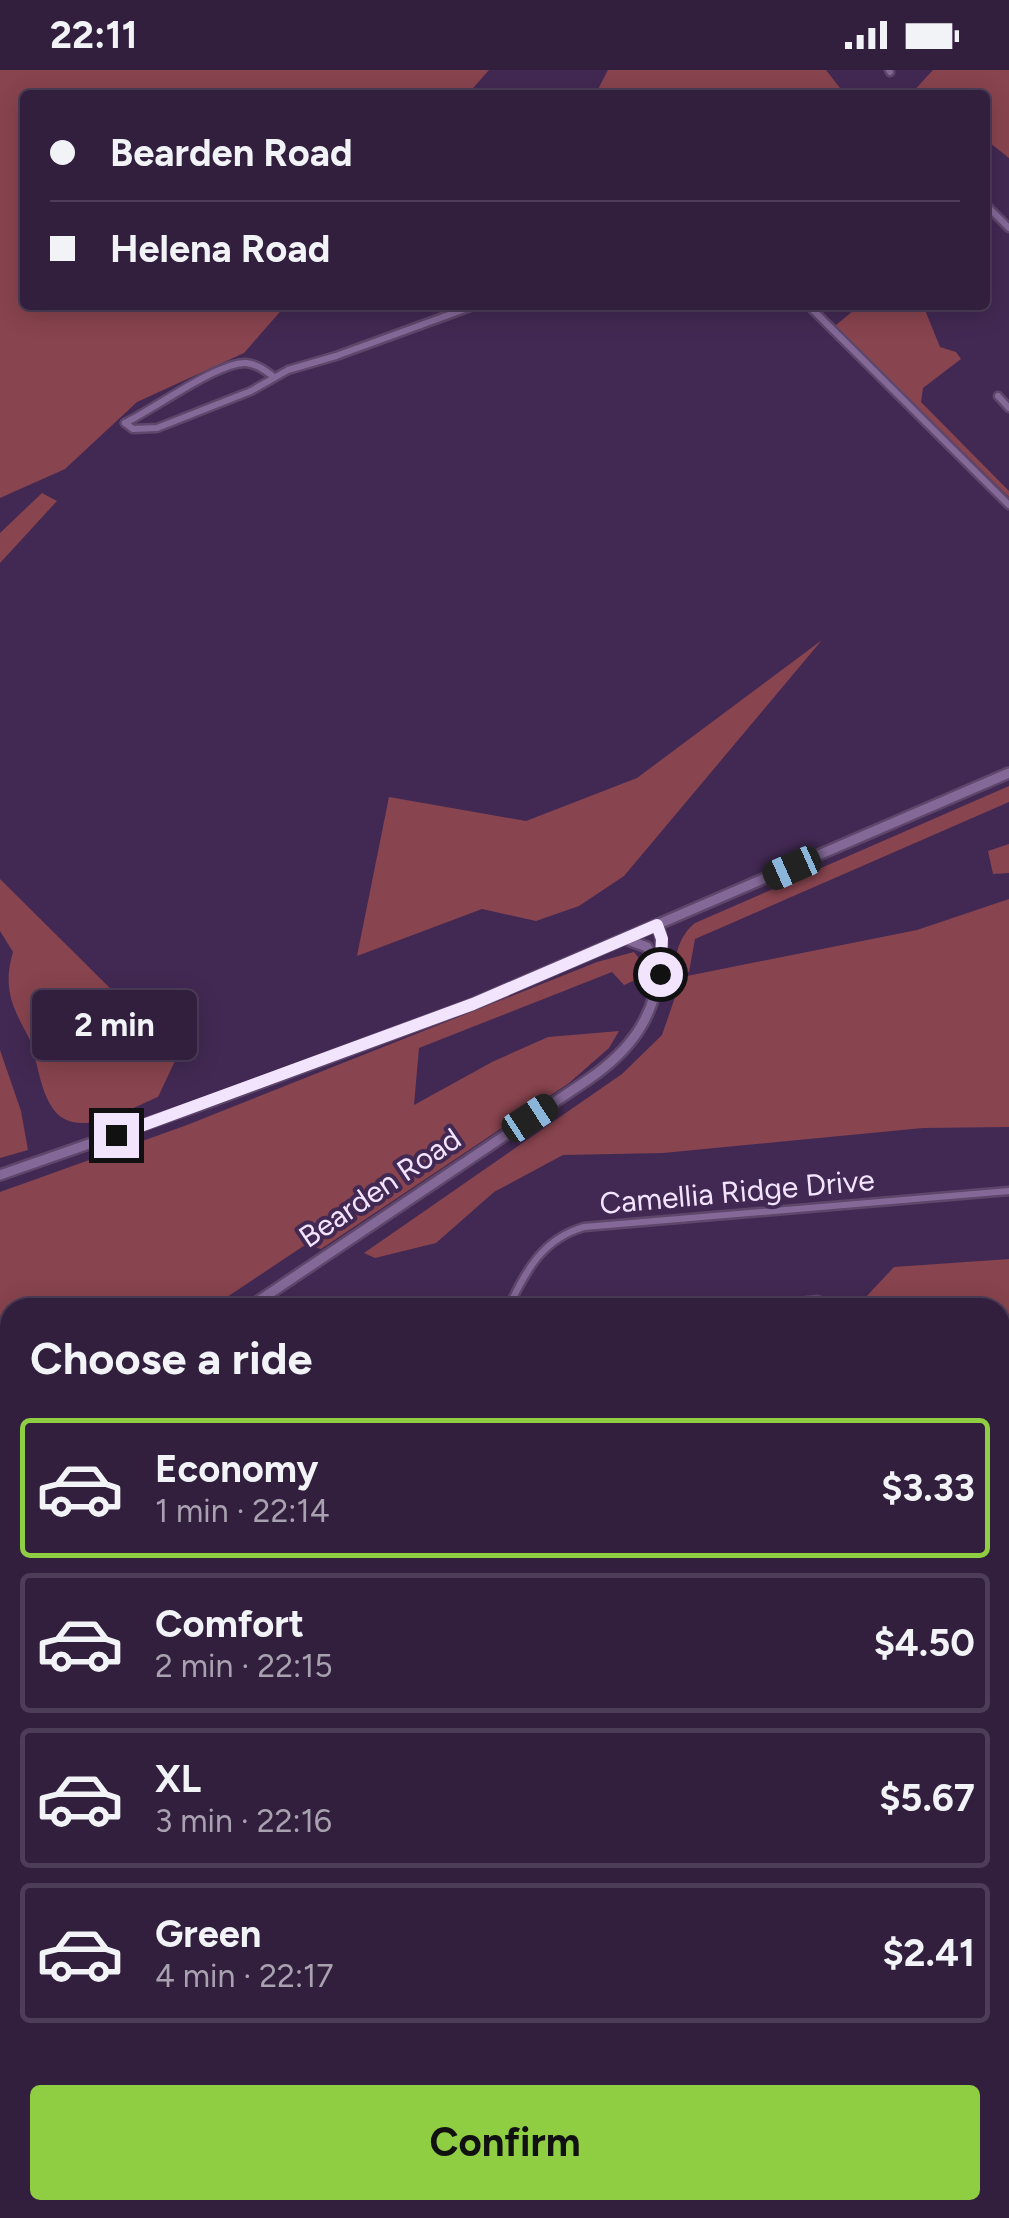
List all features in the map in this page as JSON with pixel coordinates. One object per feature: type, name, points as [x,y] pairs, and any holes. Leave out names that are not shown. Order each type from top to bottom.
[{"type":"main road","points":[[0,1175],[366,1044],[547,974],[1009,773]]},
{"type":"main road","name":"Bearden Road","points":[[263,1298],[604,1069],[622,1053],[644,1025],[656,997],[662,939],[657,925]]},
{"type":"main road","points":[[625,939],[647,947],[660,974]]},
{"type":"street","points":[[990,209],[1009,228]]},
{"type":"street","points":[[274,377],[258,366],[242,362],[204,378],[125,423],[139,430],[157,428],[251,392],[288,370],[462,310]]},
{"type":"street","points":[[813,310],[1009,506]]},
{"type":"street","points":[[998,396],[1009,408]]},
{"type":"street","name":"Camellia Ridge Drive","points":[[513,1298],[536,1256],[562,1235],[584,1228],[1009,1191]]},
{"type":"shaded area","points":[[0,70],[489,70],[471,90],[20,90],[20,310],[282,310],[244,353],[137,402],[65,469],[0,498]]},
{"type":"shaded area","points":[[608,70],[826,70],[840,88],[837,90],[598,90]]},
{"type":"shaded area","points":[[933,70],[1009,70],[1009,158],[990,143],[990,90],[915,90]]},
{"type":"shaded area","points":[[854,310],[925,310],[940,347],[956,352],[961,359],[923,388],[921,402],[1009,491],[1009,497],[835,326]]},
{"type":"shaded area","points":[[42,493],[57,501],[0,563],[0,533]]},
{"type":"shaded area","points":[[822,640],[624,876],[579,906],[536,921],[482,909],[357,956],[389,797],[526,821],[637,778]]},
{"type":"shaded area","points":[[1009,786],[1009,802],[695,939],[689,972],[674,975],[679,946],[695,923]]},
{"type":"shaded area","points":[[1009,844],[1009,873],[993,874],[988,851]]},
{"type":"shaded area","points":[[0,879],[124,1002],[123,1012],[30,1040],[9,988],[13,952],[0,931]]},
{"type":"shaded area","points":[[1009,899],[1009,1127],[923,1128],[663,1153],[563,1155],[494,1192],[436,1243],[375,1258],[364,1253],[622,1074],[662,1035],[682,977],[917,930]]},
{"type":"shaded area","points":[[634,952],[641,961],[642,977],[624,985],[612,972],[419,1048],[414,1105],[492,1062],[548,1037],[619,1031],[609,1048],[569,1083],[321,1249],[305,1245],[226,1298],[0,1298],[0,1192],[187,1125],[597,962]]},
{"type":"shaded area","points":[[140,1018],[175,1061],[158,1097],[86,1123],[60,1116],[47,1098],[33,1051]]},
{"type":"shaded area","points":[[0,1050],[21,1111],[28,1150],[0,1158]]},
{"type":"shaded area","points":[[1009,1259],[1009,1298],[865,1298],[894,1267]]},
{"type":"route","points":[[116,1135],[473,1004],[657,925],[662,939],[660,974]]}]
